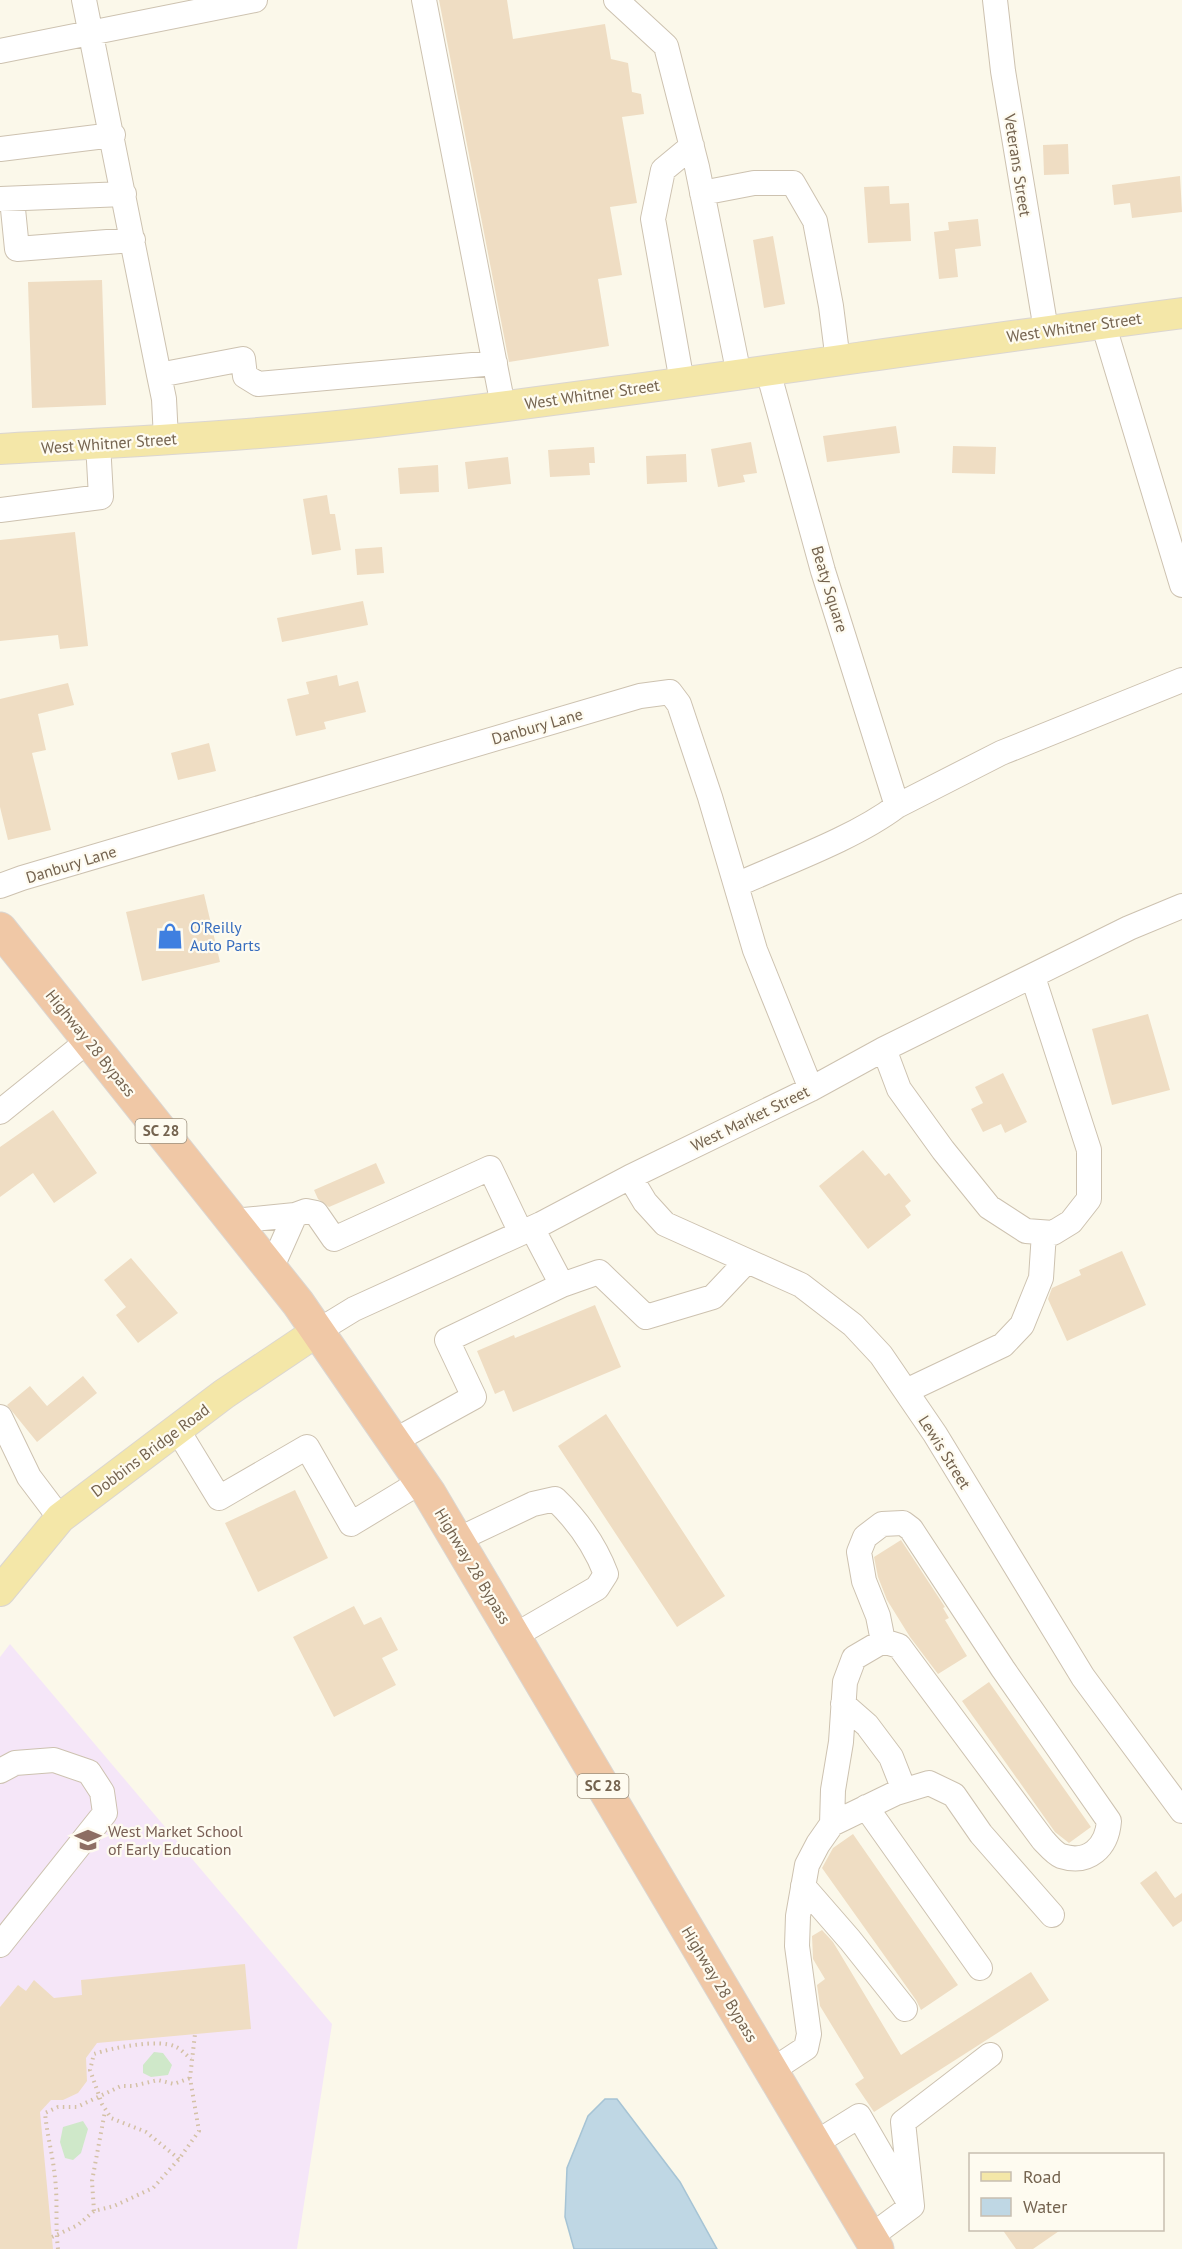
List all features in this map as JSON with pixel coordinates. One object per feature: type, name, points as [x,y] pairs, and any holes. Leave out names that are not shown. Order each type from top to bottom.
[{"type":"highway","name":"Highway 28 Bypass","points":[[0,929],[318,1330],[422,1481],[873,2243]]},
{"type":"main road","name":"West Whitner Street","points":[[0,449],[166,439],[373,422],[753,373],[1046,330],[1182,313]]},
{"type":"main road","name":"Dobbins Bridge Road","points":[[0,1591],[60,1518],[232,1388],[318,1330]]},
{"type":"street","points":[[84,0],[113,135],[164,399],[166,439]]},
{"type":"street","points":[[0,51],[255,0]]},
{"type":"street","points":[[424,0],[503,406]]},
{"type":"street","name":"Beaty Square","points":[[616,0],[666,46],[702,193],[753,373],[823,571],[897,806]]},
{"type":"street","name":"Veterans Street","points":[[994,0],[1003,71],[1046,330]]},
{"type":"street","points":[[0,149],[113,135]]},
{"type":"street","points":[[682,382],[653,219],[663,170],[692,147]]},
{"type":"street","points":[[702,193],[754,183],[793,183],[815,221],[831,306],[838,361]]},
{"type":"street","points":[[124,194],[6,199],[17,249],[133,240]]},
{"type":"street","points":[[1103,323],[1182,585]]},
{"type":"street","points":[[159,375],[243,359],[245,376],[258,384],[495,363]]},
{"type":"street","points":[[0,510],[100,496],[98,443]]},
{"type":"street","points":[[736,885],[843,837],[897,806],[1001,753],[1182,680]]},
{"type":"street","name":"Danbury Lane","points":[[0,886],[628,699],[670,692],[679,704],[755,950],[811,1089]]},
{"type":"street","name":"West Market Street","points":[[318,1330],[354,1309],[526,1230],[811,1089],[884,1048],[1034,977],[1129,928],[1182,906]]},
{"type":"street","points":[[884,1048],[899,1089],[943,1150],[989,1207],[1026,1232],[1053,1233],[1071,1222],[1089,1199],[1089,1150],[1034,977]]},
{"type":"street","points":[[0,1112],[90,1040]]},
{"type":"street","points":[[233,1221],[295,1215],[306,1211],[316,1213],[334,1239],[490,1168],[526,1230],[562,1285]]},
{"type":"street","name":"Lewis Street","points":[[630,1177],[645,1202],[664,1224],[801,1286],[853,1325],[881,1355],[935,1434],[1083,1677],[1182,1811]]},
{"type":"street","points":[[271,1269],[295,1215]]},
{"type":"street","points":[[906,1391],[1003,1346],[1022,1325],[1041,1278],[1044,1233]]},
{"type":"street","points":[[394,1441],[474,1397],[447,1340],[562,1285],[599,1272],[646,1317],[713,1297],[746,1262]]},
{"type":"street","points":[[0,1417],[29,1477],[60,1518]]},
{"type":"street","points":[[177,1429],[219,1498],[308,1447],[351,1524],[422,1481]]},
{"type":"street","points":[[457,1540],[533,1504],[555,1499],[572,1515],[599,1556],[606,1574],[597,1588],[514,1636]]},
{"type":"street","points":[[832,1824],[833,1790],[841,1742],[845,1682],[854,1658],[883,1641],[899,1646],[1044,1840],[1059,1855],[1076,1858],[1093,1854],[1108,1834],[1110,1821],[1003,1669],[912,1529],[903,1523],[882,1524],[866,1537],[859,1552],[864,1581],[878,1616],[883,1641]]},
{"type":"street","points":[[843,1704],[867,1725],[891,1757],[904,1790]]},
{"type":"street","points":[[0,1771],[15,1763],[54,1760],[90,1772],[102,1792],[105,1813],[0,1945]]},
{"type":"street","points":[[771,2071],[806,2048],[809,2034],[797,1946],[798,1916],[807,1865],[832,1824],[904,1790],[929,1783],[954,1795],[981,1834],[1052,1915]]},
{"type":"street","points":[[866,1807],[980,1968]]},
{"type":"street","points":[[803,1886],[905,2009]]},
{"type":"street","points":[[912,2206],[903,2122],[990,2055]]},
{"type":"street","points":[[814,2144],[859,2116],[912,2206]]},
{"type":"street","points":[[873,2243],[912,2206]]},
{"type":"path","points":[[54,2236],[78,2225],[94,2211],[114,2206],[153,2188],[179,2159],[199,2131],[190,2078],[195,2034]]},
{"type":"path","points":[[179,2159],[146,2132],[111,2118],[99,2097],[90,2070],[94,2054],[109,2049],[146,2044],[175,2046],[191,2060]]},
{"type":"path","points":[[58,2249],[54,2236],[55,2178],[45,2113],[58,2108],[77,2106],[121,2086],[133,2086],[158,2080],[174,2084],[190,2078]]},
{"type":"path","points":[[94,2211],[92,2181],[105,2109]]},
{"type":"shaded area","name":"West Market School of Early Education","points":[[10,1644],[332,2024],[297,2249],[0,2249],[0,1657]]},
{"type":"green space","points":[[154,2052],[163,2053],[172,2065],[168,2075],[151,2077],[143,2073],[143,2065]]},
{"type":"green space","points":[[83,2121],[88,2129],[81,2153],[73,2160],[65,2158],[60,2142],[63,2127]]},
{"type":"water","points":[[605,2099],[617,2099],[680,2182],[717,2249],[574,2249],[565,2217],[567,2168],[588,2116]]},
{"type":"building","points":[[439,0],[507,0],[513,39],[605,24],[611,59],[628,63],[632,92],[641,94],[644,114],[622,117],[637,203],[610,207],[622,275],[598,279],[609,346],[509,362]]},
{"type":"building","points":[[1068,144],[1069,174],[1044,175],[1043,145]]},
{"type":"building","points":[[1180,176],[1182,212],[1132,218],[1130,203],[1114,205],[1112,185]]},
{"type":"building","points":[[889,186],[890,204],[909,203],[911,241],[868,243],[864,187]]},
{"type":"building","points":[[978,219],[981,246],[955,249],[958,277],[939,279],[934,232],[949,230],[948,222]]},
{"type":"building","points":[[773,236],[785,304],[764,308],[753,240]]},
{"type":"building","points":[[102,280],[106,405],[32,408],[28,282]]},
{"type":"building","points":[[896,426],[900,453],[827,462],[823,436]]},
{"type":"building","points":[[751,442],[757,473],[743,475],[745,482],[718,487],[711,449]]},
{"type":"building","points":[[953,446],[996,447],[995,474],[952,473]]},
{"type":"building","points":[[594,447],[595,463],[589,463],[590,475],[550,477],[548,450]]},
{"type":"building","points":[[686,454],[687,482],[647,484],[646,456]]},
{"type":"building","points":[[508,457],[511,484],[468,489],[465,462]]},
{"type":"building","points":[[438,465],[439,492],[400,494],[398,468]]},
{"type":"building","points":[[327,495],[330,514],[335,514],[341,550],[312,555],[303,499]]},
{"type":"building","points":[[75,532],[88,646],[60,649],[58,635],[0,641],[0,540]]},
{"type":"building","points":[[382,547],[384,573],[357,575],[355,549]]},
{"type":"building","points":[[363,601],[368,625],[282,642],[277,618]]},
{"type":"building","points":[[337,675],[339,686],[358,681],[366,712],[324,722],[326,729],[296,736],[287,699],[309,694],[306,682]]},
{"type":"building","points":[[68,683],[74,705],[38,714],[46,750],[32,753],[51,830],[8,840],[0,807],[0,699]]},
{"type":"building","points":[[209,743],[216,771],[178,780],[171,753]]},
{"type":"building","points":[[204,894],[220,962],[142,981],[126,912]]},
{"type":"building","points":[[1148,1014],[1170,1090],[1112,1105],[1092,1029]]},
{"type":"building","points":[[1003,1073],[1027,1122],[1005,1133],[1001,1124],[983,1132],[971,1109],[983,1103],[975,1087]]},
{"type":"building","points":[[53,1110],[97,1173],[54,1203],[33,1173],[0,1197],[0,1147]]},
{"type":"building","points":[[863,1150],[885,1176],[889,1173],[911,1201],[905,1206],[911,1215],[868,1249],[819,1186]]},
{"type":"building","points":[[376,1163],[385,1183],[329,1207],[318,1199],[314,1190]]},
{"type":"building","points":[[1122,1251],[1146,1305],[1067,1341],[1048,1299],[1052,1288],[1081,1275],[1079,1270]]},
{"type":"building","points":[[131,1258],[178,1313],[138,1343],[116,1315],[126,1307],[104,1280]]},
{"type":"building","points":[[595,1305],[621,1367],[513,1412],[504,1390],[495,1394],[477,1351]]},
{"type":"building","points":[[83,1376],[97,1393],[37,1442],[7,1405],[30,1386],[47,1406]]},
{"type":"building","points":[[606,1414],[725,1596],[677,1627],[558,1446]]},
{"type":"building","points":[[295,1490],[328,1558],[258,1592],[225,1523]]},
{"type":"building","points":[[901,1540],[945,1607],[943,1608],[949,1618],[945,1620],[967,1656],[938,1674],[910,1637],[887,1600],[878,1577],[874,1557]]},
{"type":"building","points":[[354,1606],[364,1625],[381,1617],[398,1650],[382,1658],[396,1685],[334,1717],[293,1637]]},
{"type":"building","points":[[989,1682],[1091,1827],[1069,1843],[1055,1832],[962,1701]]},
{"type":"building","points":[[853,1834],[958,1985],[921,2010],[822,1868],[833,1848]]},
{"type":"building","points":[[1156,1871],[1175,1898],[1182,1893],[1182,1921],[1173,1927],[1140,1883]]},
{"type":"building","points":[[822,1930],[833,1942],[901,2055],[1031,1972],[1049,2000],[874,2112],[855,2084],[864,2078],[820,2006],[817,1985],[825,1979],[813,1959],[812,1936]]},
{"type":"building","points":[[245,1964],[251,2029],[97,2043],[86,2058],[87,2081],[78,2093],[63,2100],[51,2100],[40,2112],[53,2249],[0,2249],[0,2007],[18,1985],[26,1991],[34,1980],[54,1998],[82,1995],[81,1980]]},
{"type":"building","points":[[1003,2231],[1059,2231],[1033,2249],[1016,2249]]},
{"type":"place","name":"O'Reilly Auto Parts","points":[[170,936]]},
{"type":"place","name":"West Market School of Early Education","points":[[88,1840]]}]
